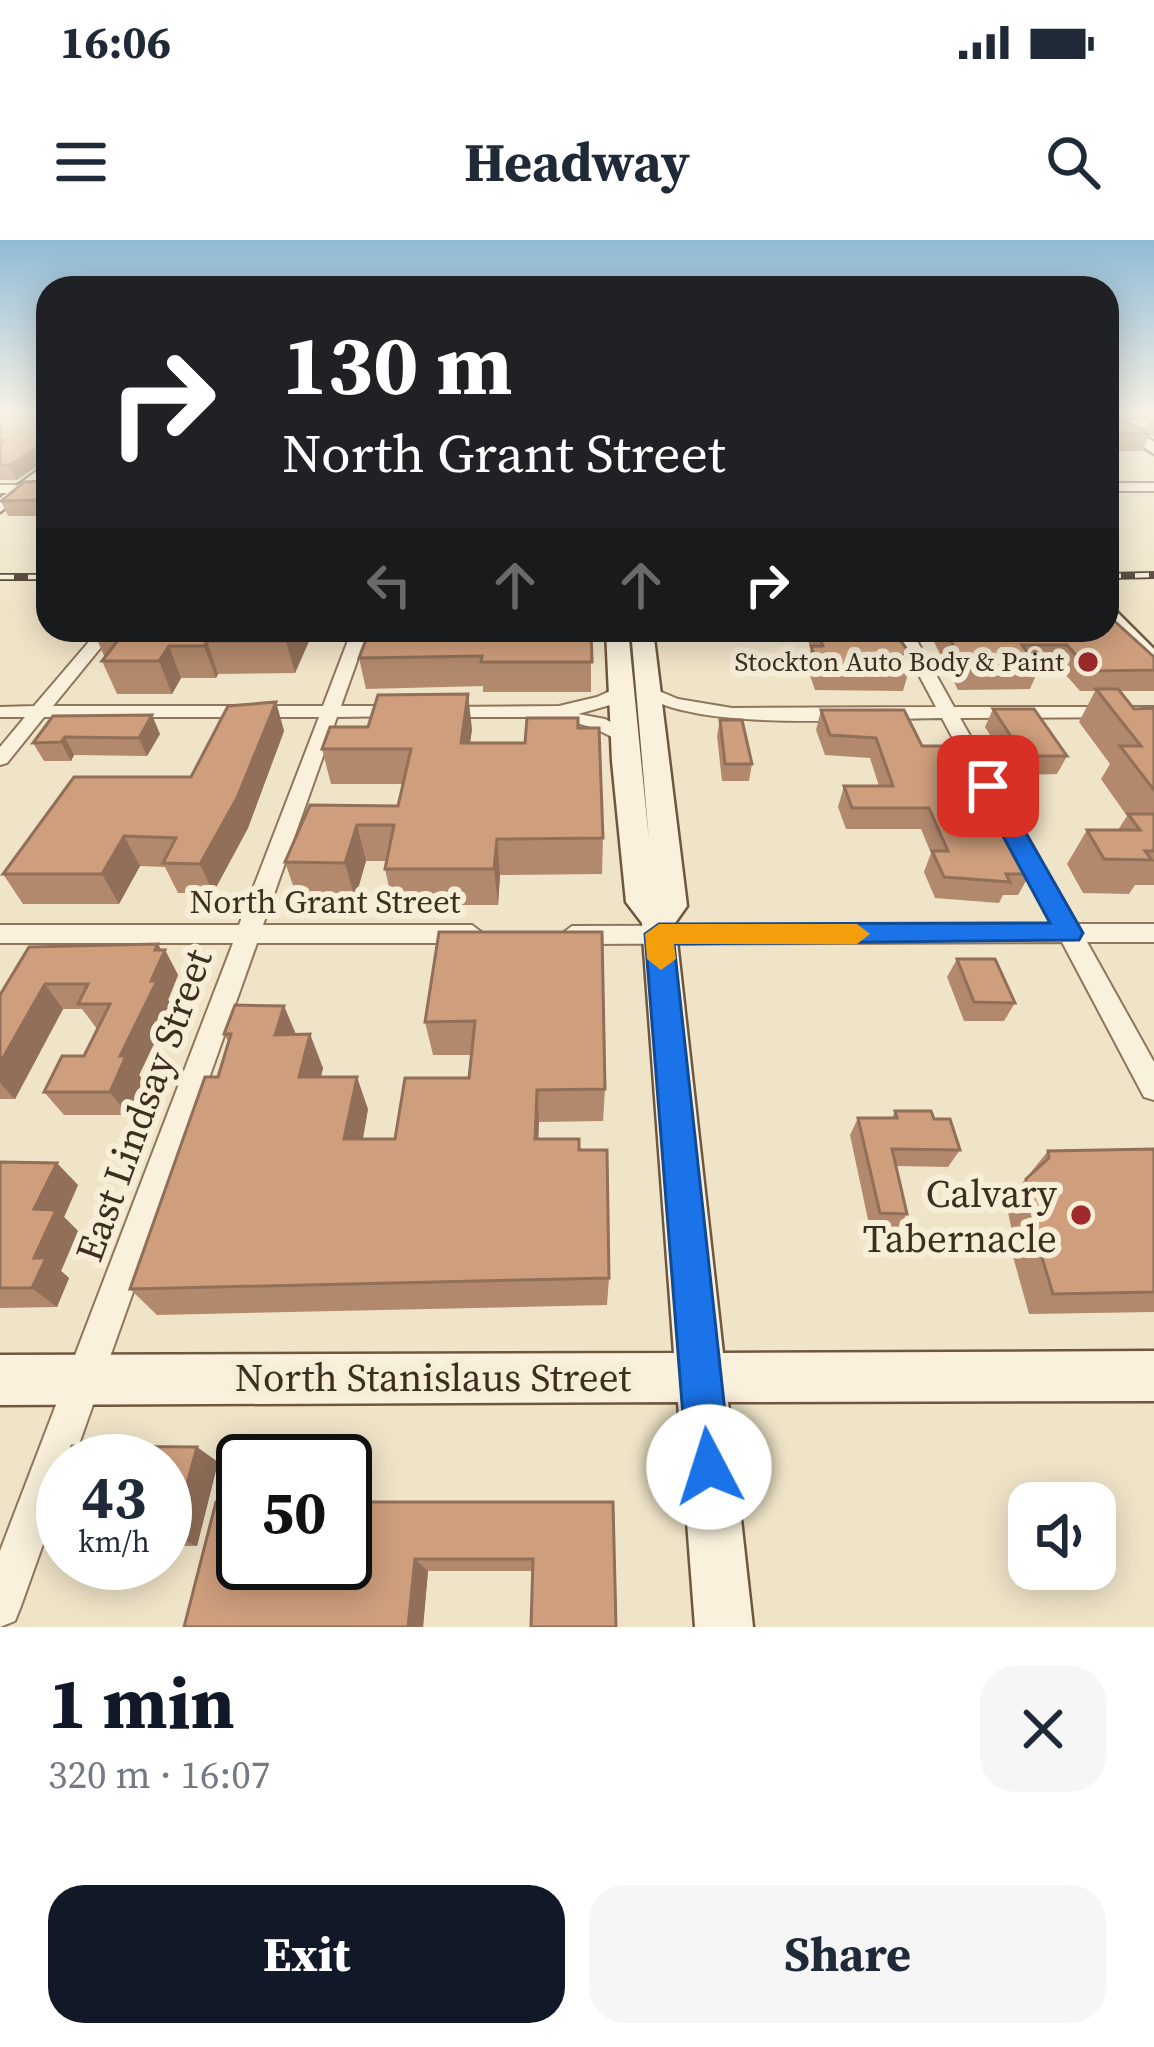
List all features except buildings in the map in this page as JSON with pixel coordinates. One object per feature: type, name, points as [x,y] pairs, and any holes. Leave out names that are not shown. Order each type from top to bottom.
[{"type":"main road","points":[[0,507],[33,480]]},
{"type":"main road","points":[[1119,609],[1154,634]]},
{"type":"main road","points":[[1119,614],[1154,662]]},
{"type":"main road","points":[[620,642],[634,691]]},
{"type":"main road","points":[[640,642],[634,691],[642,902],[659,927],[724,1627]]},
{"type":"main road","name":"North Stanislaus Street","points":[[0,1380],[1154,1376]]},
{"type":"street","points":[[1119,487],[1154,487]]},
{"type":"street","points":[[0,488],[36,488]]},
{"type":"street","points":[[0,759],[96,642]]},
{"type":"street","name":"East Lindsay Street","points":[[0,1606],[356,642]]},
{"type":"street","points":[[909,642],[1154,1088]]},
{"type":"street","points":[[0,712],[544,712],[593,706],[634,691],[676,705],[732,712],[1154,712]]},
{"type":"street","points":[[544,712],[599,722],[637,737],[669,724],[732,712]]},
{"type":"street","points":[[556,934],[659,927],[1154,933]]},
{"type":"street","name":"North Grant Street","points":[[0,934],[509,934]]},
{"type":"railway","points":[[1119,576],[1154,575]]},
{"type":"railway","points":[[0,577],[36,577]]},
{"type":"slow traffic","points":[[661,959],[659,934],[857,934]]},
{"type":"place","name":"Stockton Auto Body & Paint","points":[[1088,662]]},
{"type":"place","name":"Calvary Tabernacle","points":[[1081,1215]]},
{"type":"route","points":[[709,1467],[659,934],[1069,933],[988,786]]}]
